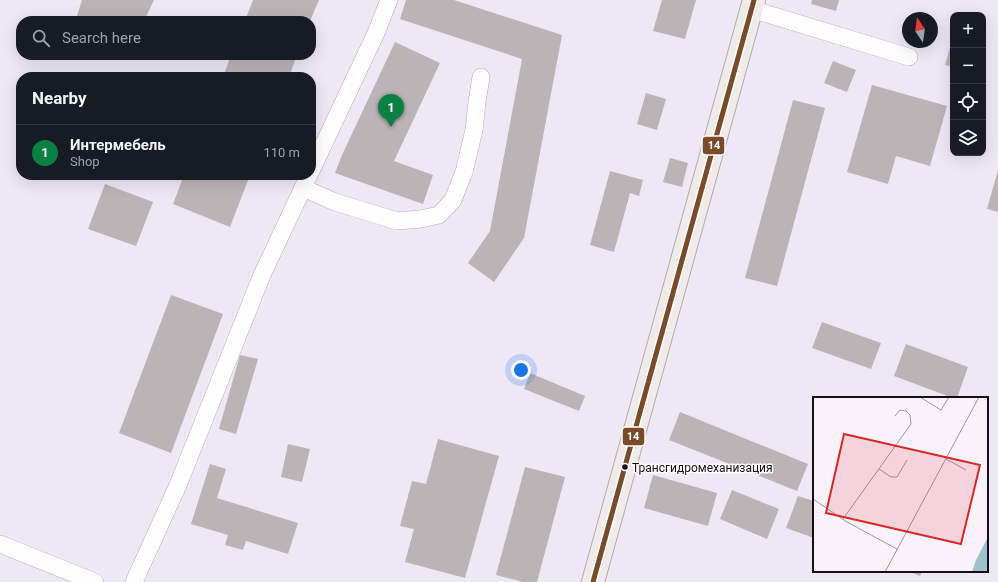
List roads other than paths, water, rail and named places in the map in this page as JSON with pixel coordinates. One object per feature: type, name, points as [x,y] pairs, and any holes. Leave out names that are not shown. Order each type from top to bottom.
[{"type":"main road","points":[[593,582],[753,4]]},
{"type":"street","points":[[316,160],[376,33],[389,0]]},
{"type":"street","points":[[753,4],[909,56]]},
{"type":"street","points":[[134,582],[178,484],[262,275],[306,181],[335,202],[397,221],[421,219],[439,215],[453,200],[464,172],[474,130],[481,77]]},
{"type":"street","points":[[0,544],[95,582]]},
{"type":"place","name":"Интермебель","points":[[391,127]]},
{"type":"place","name":"Трансгидромеханизация","points":[[625,467]]}]
